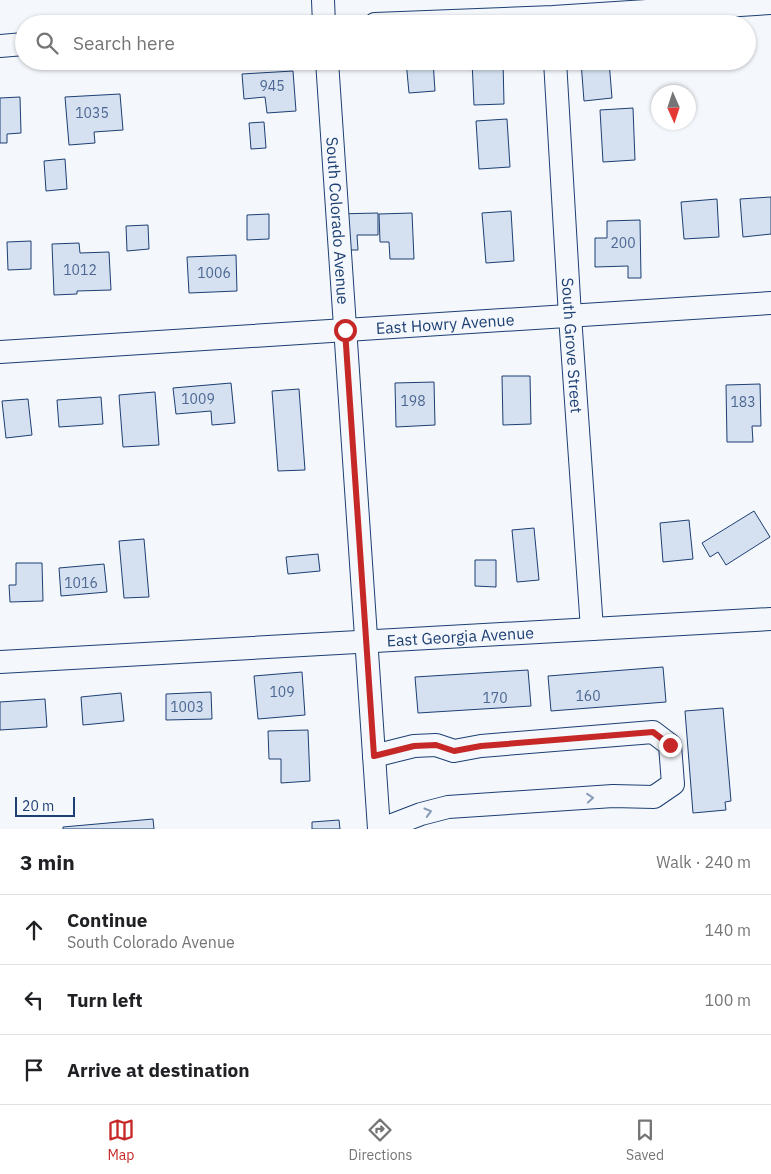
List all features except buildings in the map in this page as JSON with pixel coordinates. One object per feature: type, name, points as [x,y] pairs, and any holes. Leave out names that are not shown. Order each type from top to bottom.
[{"type":"street","points":[[323,0],[324,15]]},
{"type":"street","points":[[617,15],[771,3]]},
{"type":"street","points":[[0,46],[15,45]]},
{"type":"street","name":"South Colorado Avenue","points":[[328,70],[380,829]]},
{"type":"street","name":"South Grove Street","points":[[556,70],[570,316],[592,629]]},
{"type":"street","name":"East Howry Avenue","points":[[0,352],[771,303]]},
{"type":"street","name":"East Georgia Avenue","points":[[0,662],[771,619]]},
{"type":"street","points":[[374,756],[414,746],[436,745],[454,751],[481,746],[653,732],[670,745],[673,784],[654,797],[613,796],[448,806],[380,829]]},
{"type":"route","points":[[345,330],[374,756],[414,746],[436,745],[454,751],[481,746],[653,732],[670,745]]}]
